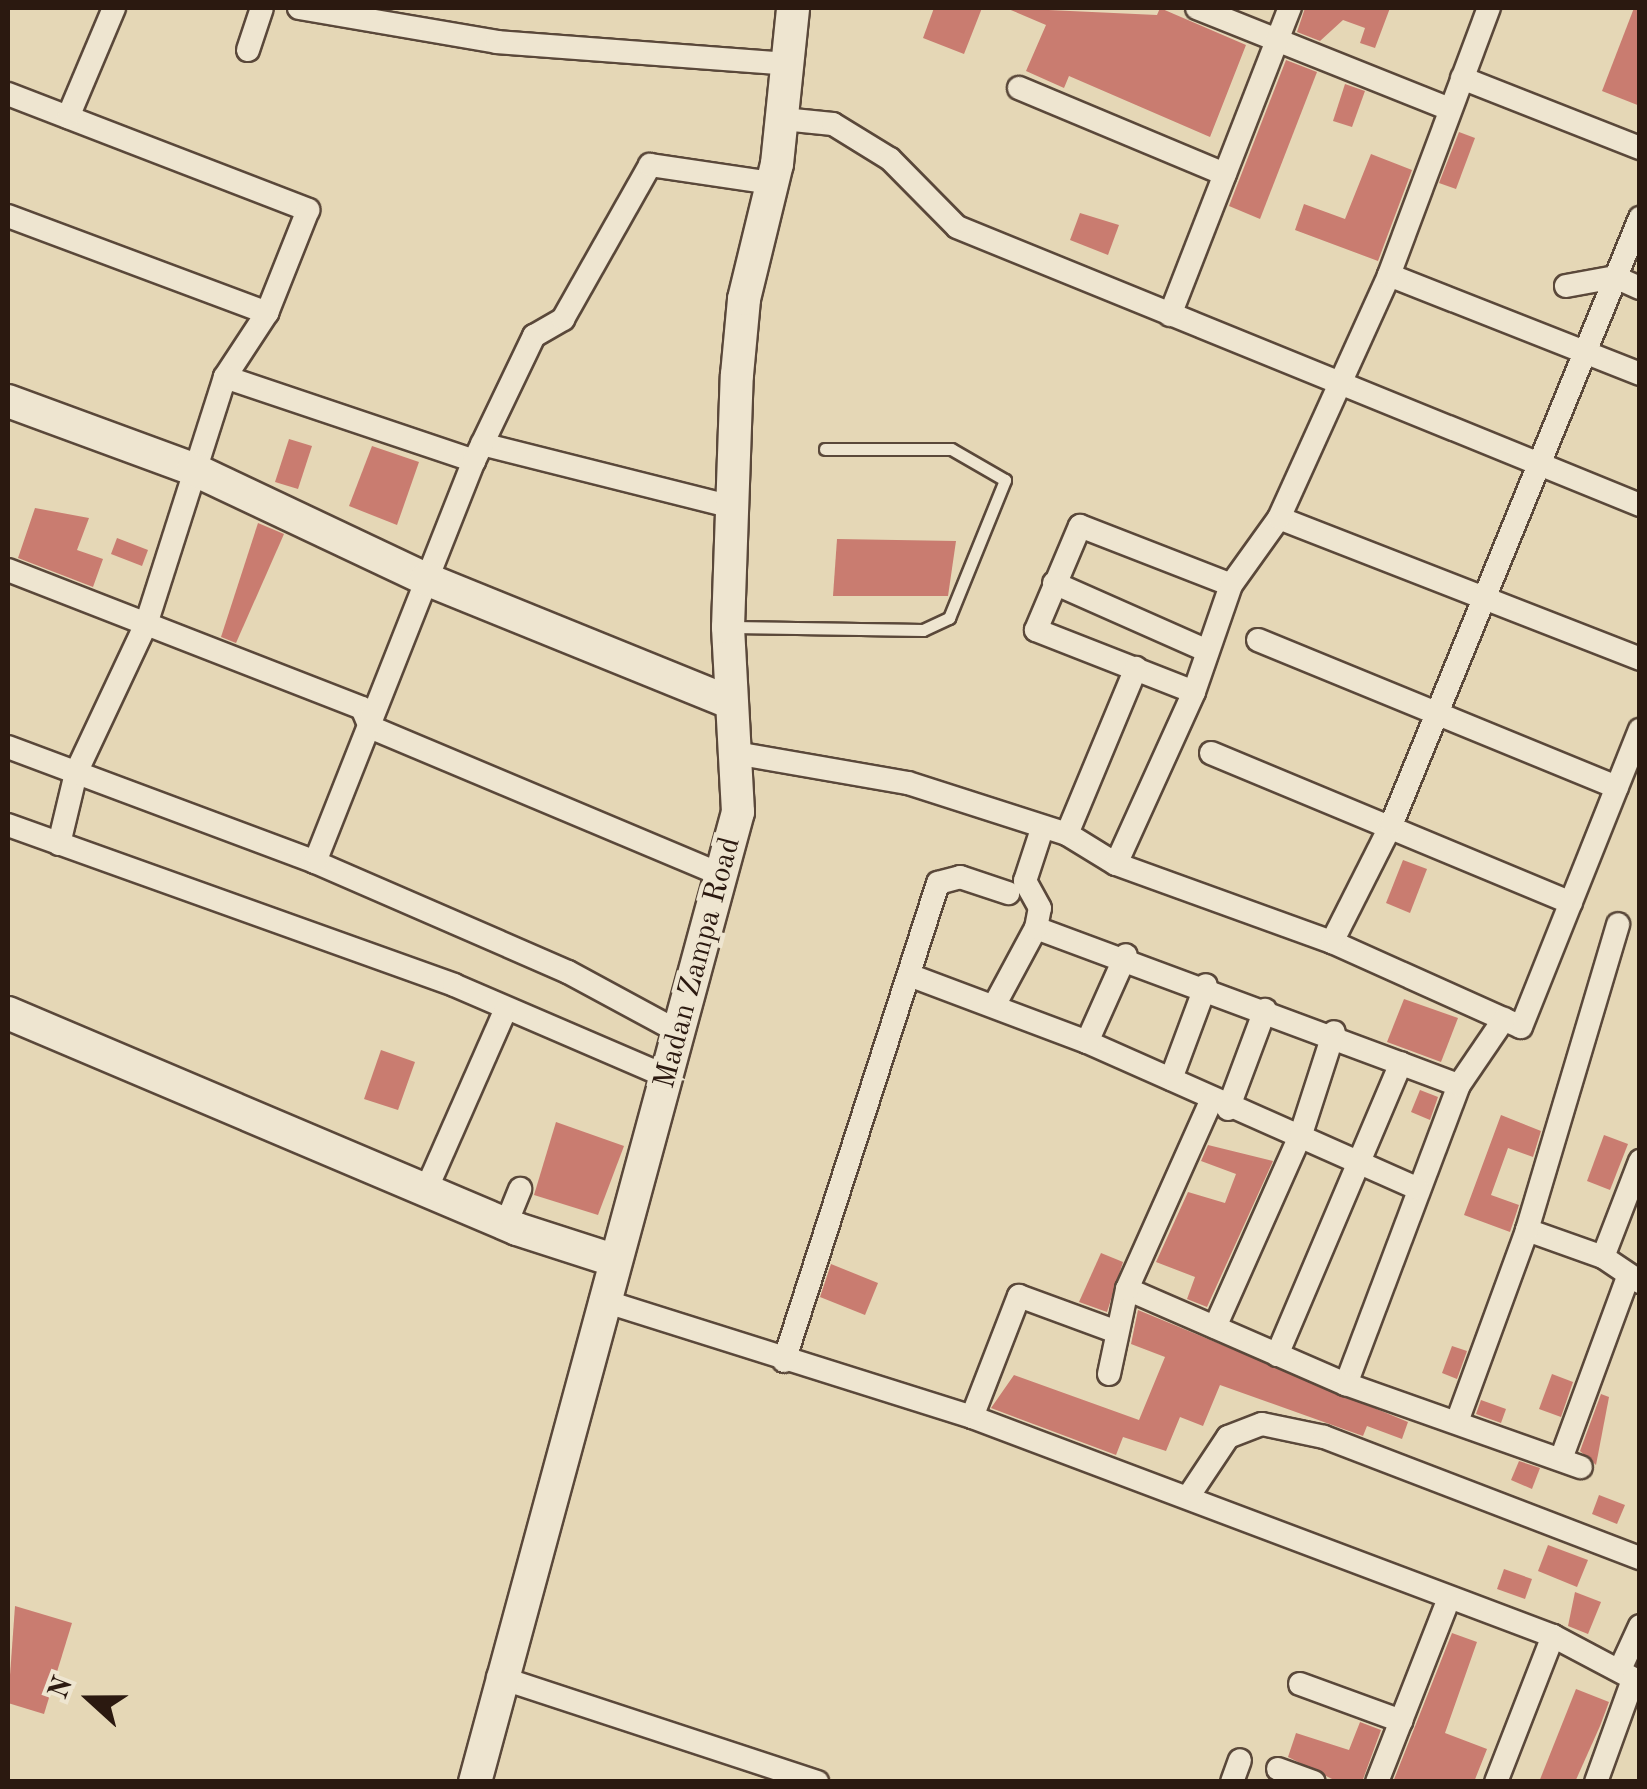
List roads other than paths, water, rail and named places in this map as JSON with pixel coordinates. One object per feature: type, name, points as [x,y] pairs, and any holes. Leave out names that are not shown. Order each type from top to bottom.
[{"type":"main road","name":"Madan Zampa Road","points":[[475,1782],[498,1677],[601,1300],[724,876],[741,754],[729,702],[728,627],[729,506],[744,300],[784,120],[793,8]]},
{"type":"main road","points":[[8,401],[194,470],[426,579],[729,702]]},
{"type":"main road","points":[[8,1013],[506,1224],[613,1260]]},
{"type":"street","points":[[68,117],[114,8]]},
{"type":"street","points":[[248,50],[262,8]]},
{"type":"street","points":[[298,8],[496,42],[790,64]]},
{"type":"street","points":[[1197,8],[1448,109]]},
{"type":"street","points":[[1170,315],[1290,8]]},
{"type":"street","points":[[1116,864],[1194,692],[1203,649],[1231,585],[1278,518],[1335,380],[1389,275],[1489,8]]},
{"type":"street","points":[[1462,78],[1640,148]]},
{"type":"street","points":[[1019,88],[1225,174]]},
{"type":"street","points":[[8,94],[308,210],[267,313],[225,378],[146,624],[76,773],[59,844]]},
{"type":"street","points":[[784,120],[833,124],[890,159],[958,227],[1640,505]]},
{"type":"street","points":[[315,862],[478,452],[534,336],[563,319],[650,165],[772,183]]},
{"type":"street","points":[[8,216],[267,313]]},
{"type":"street","points":[[1332,942],[1392,824],[1542,466],[1640,218]]},
{"type":"street","points":[[1389,275],[1640,374]]},
{"type":"street","points":[[1566,286],[1616,277],[1640,288]]},
{"type":"street","points":[[225,378],[478,452],[729,506]]},
{"type":"street","points":[[1278,518],[1487,596],[1640,659]]},
{"type":"street","points":[[1194,692],[1036,630],[1080,526],[1231,585]]},
{"type":"street","points":[[8,570],[362,708],[370,727],[724,876]]},
{"type":"street","points":[[1054,582],[1203,649]]},
{"type":"street","points":[[1258,640],[1440,708],[1617,788]]},
{"type":"street","points":[[1067,834],[1136,668]]},
{"type":"street","points":[[741,754],[908,783],[1042,832],[1067,834],[1116,864],[1332,942],[1522,1026],[1640,730]]},
{"type":"street","points":[[8,747],[315,862],[568,972],[681,1033]]},
{"type":"street","points":[[1211,753],[1392,824],[1570,903]]},
{"type":"street","points":[[8,825],[506,1009],[668,1077]]},
{"type":"street","points":[[995,1004],[1036,928],[1040,908],[1025,888],[1042,832]]},
{"type":"street","points":[[784,1361],[938,883],[960,876],[1008,893]]},
{"type":"street","points":[[1458,1419],[1527,1230],[1618,924]]},
{"type":"street","points":[[1036,928],[1126,954],[1266,1010],[1334,1032],[1459,1085]]},
{"type":"street","points":[[1087,1042],[1126,954]]},
{"type":"street","points":[[909,975],[995,1004],[1087,1042],[1417,1188]]},
{"type":"street","points":[[1171,1079],[1206,985]]},
{"type":"street","points":[[426,1190],[506,1009]]},
{"type":"street","points":[[1109,1374],[1128,1290],[1266,1010]]},
{"type":"street","points":[[1346,1384],[1459,1085],[1504,1019]]},
{"type":"street","points":[[1215,1327],[1301,1134],[1334,1032]]},
{"type":"street","points":[[1277,1355],[1402,1063]]},
{"type":"street","points":[[1603,1257],[1634,1192],[1640,1161]]},
{"type":"street","points":[[506,1224],[520,1189]]},
{"type":"street","points":[[1128,1290],[1346,1384],[1458,1419],[1571,1463],[1634,1280],[1603,1257],[1527,1230]]},
{"type":"street","points":[[972,1417],[1019,1296],[1117,1332]]},
{"type":"street","points":[[601,1300],[784,1361],[972,1417],[1188,1497],[1448,1601],[1553,1636],[1632,1675]]},
{"type":"street","points":[[1188,1497],[1228,1438],[1262,1424],[1324,1437],[1640,1558]]},
{"type":"street","points":[[1377,1782],[1448,1601]]},
{"type":"street","points":[[1596,1782],[1632,1675],[1640,1626]]},
{"type":"street","points":[[1496,1782],[1553,1636]]},
{"type":"street","points":[[498,1677],[813,1780]]},
{"type":"street","points":[[1300,1684],[1401,1721]]},
{"type":"street","points":[[1278,1769],[1314,1782]]},
{"type":"lane","points":[[728,627],[923,630],[949,618],[1005,480],[951,449],[825,449]]}]
